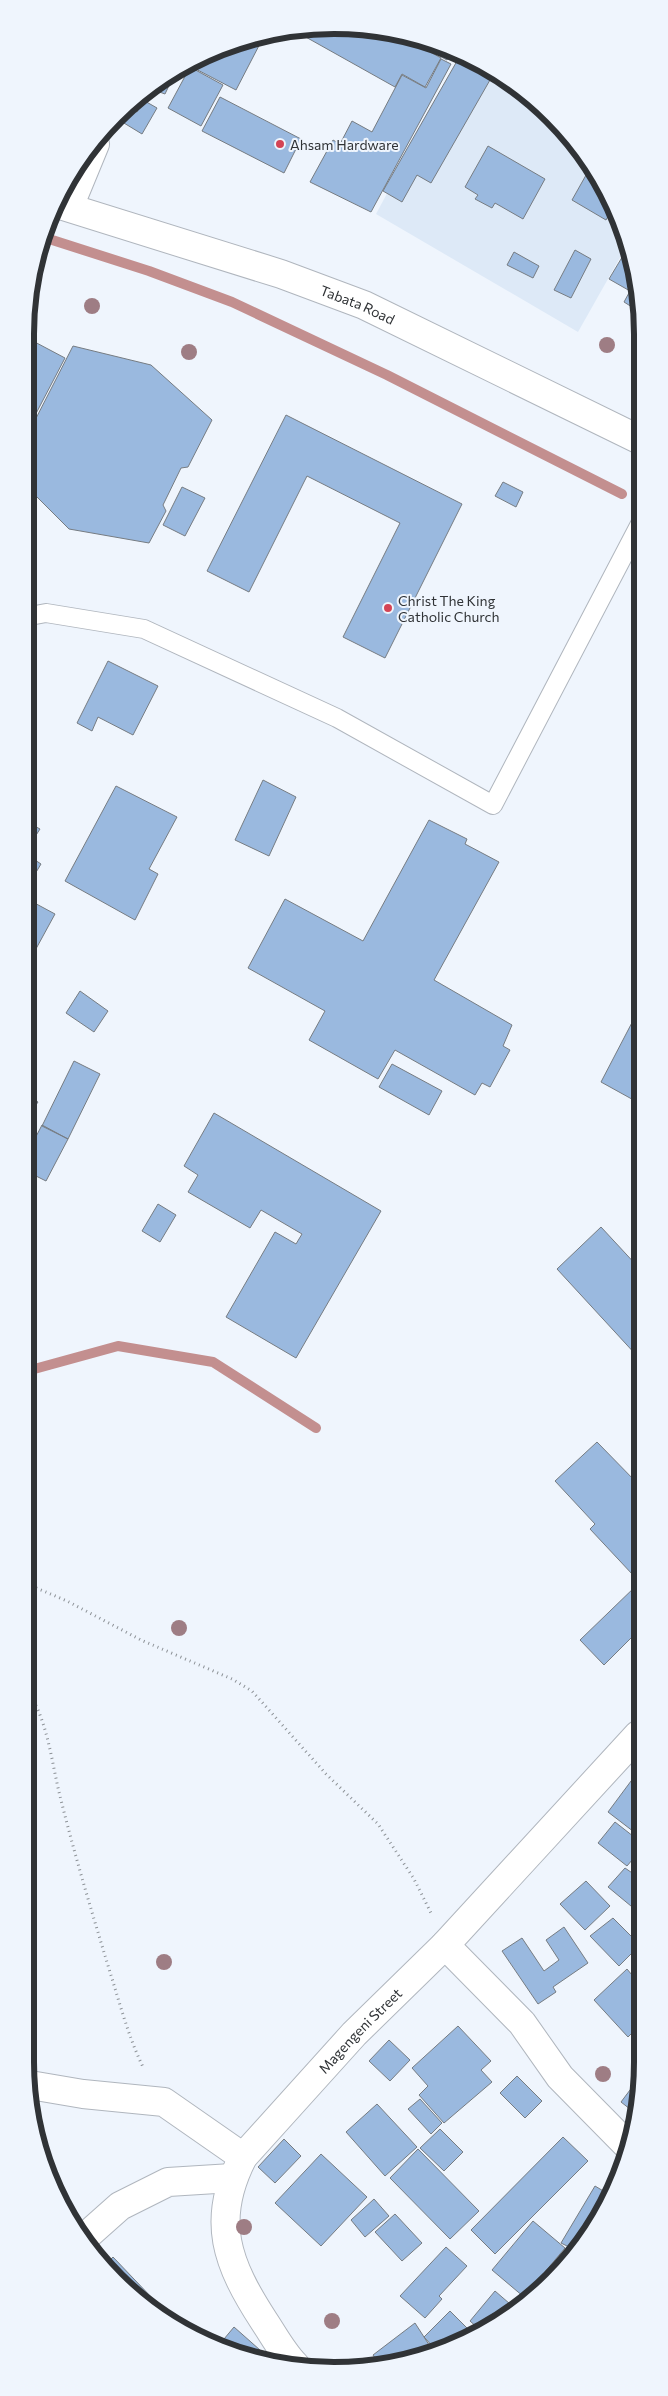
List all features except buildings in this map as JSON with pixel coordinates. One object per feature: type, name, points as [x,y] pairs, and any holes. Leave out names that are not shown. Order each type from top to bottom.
[{"type":"street","points":[[64,206],[81,173]]},
{"type":"street","name":"Tabata Road","points":[[64,206],[271,270],[364,305],[634,437]]},
{"type":"street","name":"Magengeni Street","points":[[238,2167],[354,2034],[445,1945],[633,1749]]},
{"type":"street","points":[[445,1945],[522,2023],[560,2077],[624,2141]]},
{"type":"street","points":[[34,2086],[83,2094],[164,2102],[238,2167]]},
{"type":"street","points":[[88,2234],[120,2206],[168,2182],[238,2167]]},
{"type":"street","points":[[238,2167],[226,2206],[225,2226],[232,2264],[256,2308],[291,2359]]},
{"type":"lane","points":[[34,615],[46,613],[144,629],[337,718],[493,805],[634,535]]},
{"type":"path","points":[[34,1587],[67,1601],[141,1640],[232,1679],[252,1691],[326,1774],[378,1824],[414,1878],[445,1945]]},
{"type":"path","points":[[34,1700],[46,1735],[60,1794],[119,2001],[143,2067],[164,2102]]},
{"type":"shaded area","points":[[458,61],[501,84],[532,108],[560,136],[584,167],[594,184],[611,219],[623,252],[578,332],[376,214]]},
{"type":"waterway","points":[[49,239],[149,271],[232,302],[387,375],[622,494]]},
{"type":"waterway","points":[[34,1369],[118,1346],[213,1362],[316,1428]]},
{"type":"place","name":"Ahsam Hardware","points":[[280,144]]},
{"type":"place","name":"Christ The King Catholic Church","points":[[388,608]]}]
